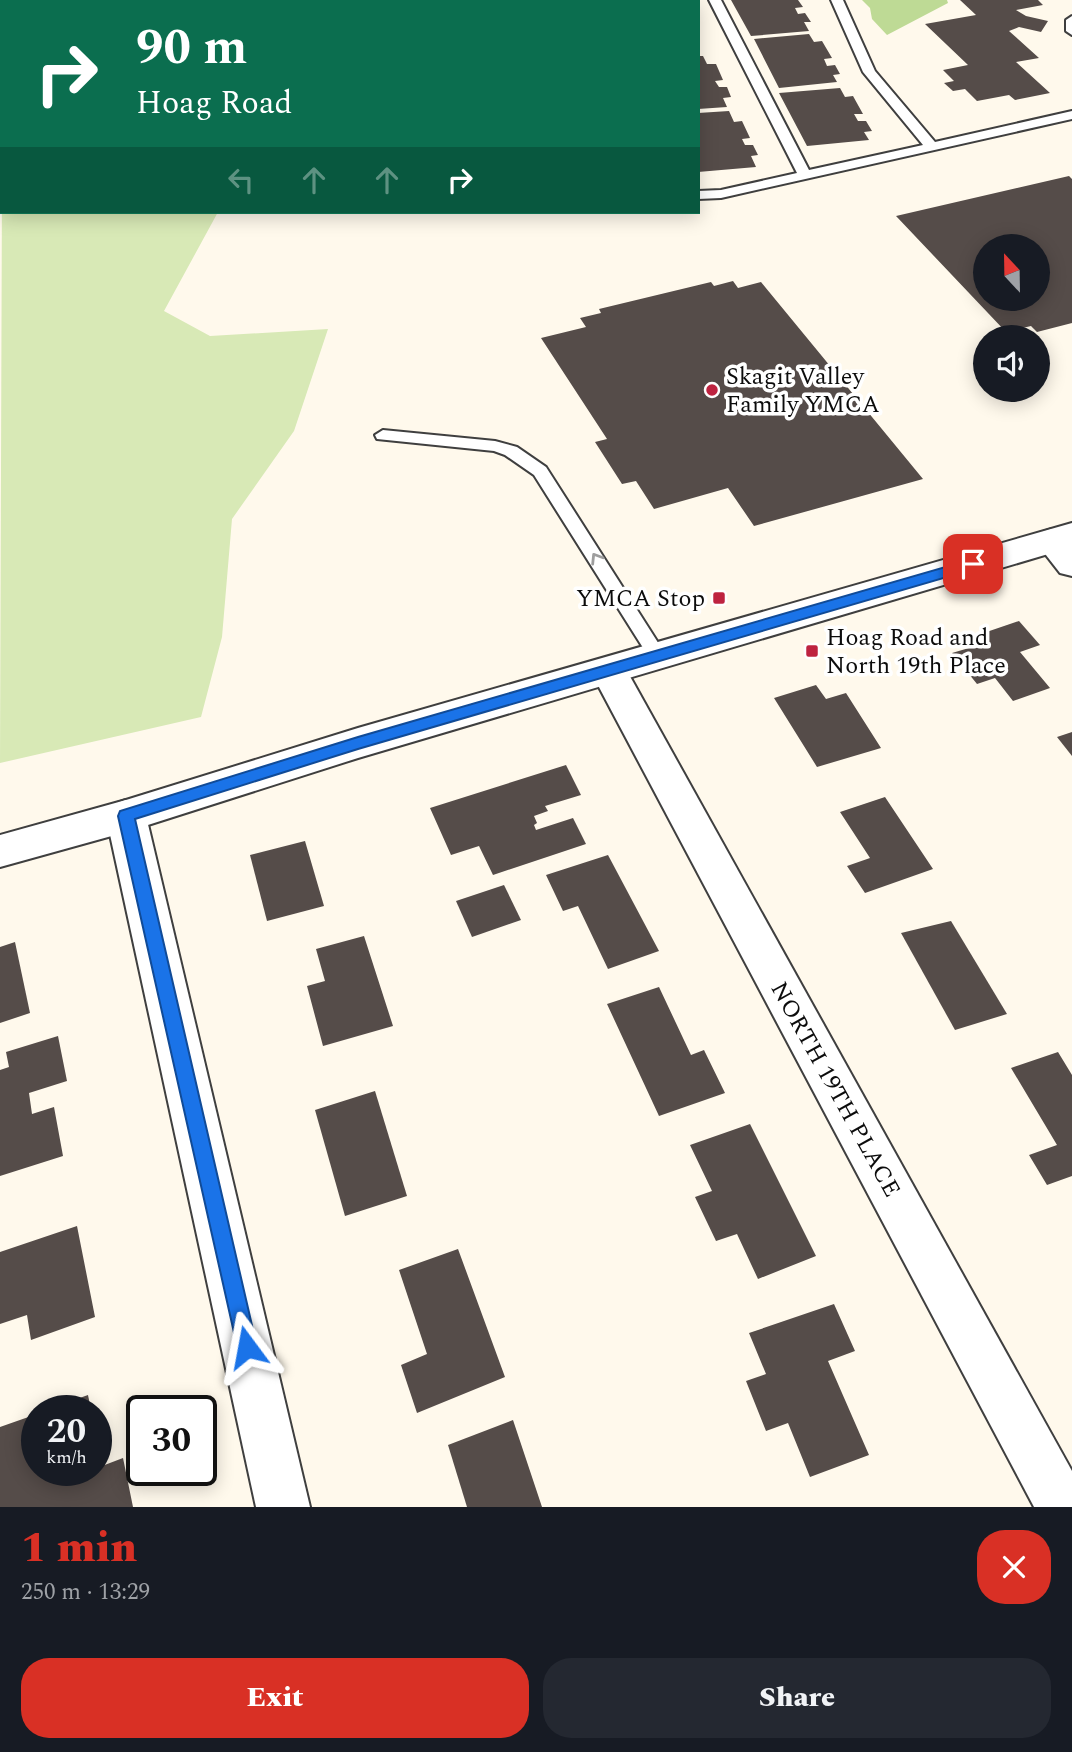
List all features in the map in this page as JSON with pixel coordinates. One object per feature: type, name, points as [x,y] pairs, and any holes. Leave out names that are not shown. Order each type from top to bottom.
[{"type":"street","points":[[0,851],[126,816],[358,743],[658,657],[1065,547]]},
{"type":"street","name":"NORTH 19TH PLACE","points":[[610,672],[1063,1507]]},
{"type":"street","points":[[126,816],[283,1507]]},
{"type":"lane","points":[[715,0],[805,175]]},
{"type":"lane","points":[[837,0],[869,72],[931,146]]},
{"type":"lane","points":[[1072,20],[1072,31]]},
{"type":"lane","points":[[700,195],[721,194],[1072,115]]},
{"type":"lane","points":[[383,435],[481,444],[511,451],[540,471],[658,657]]},
{"type":"green space","points":[[862,0],[947,0],[948,3],[887,35],[872,19],[870,8]]},
{"type":"green space","points":[[2,214],[217,214],[164,311],[210,336],[328,329],[294,431],[232,519],[222,637],[201,717],[0,763]]},
{"type":"building","points":[[731,0],[798,0],[803,7],[795,8],[798,14],[805,13],[811,22],[804,22],[809,31],[751,36]]},
{"type":"building","points":[[960,0],[1038,0],[1043,5],[1016,10],[1026,16],[1048,21],[1041,32],[1019,27],[1009,31],[1039,58],[1016,62],[1050,93],[1015,100],[1009,95],[977,101],[965,89],[953,91],[944,83],[954,81],[943,70],[968,65],[925,24],[976,15]]},
{"type":"building","points":[[809,34],[814,42],[822,41],[832,58],[824,59],[827,66],[835,65],[840,74],[833,75],[837,82],[779,88],[754,39]]},
{"type":"building","points":[[700,56],[703,56],[707,64],[716,64],[723,80],[715,81],[719,87],[727,87],[731,97],[723,98],[727,107],[700,109]]},
{"type":"building","points":[[840,88],[845,97],[853,96],[863,114],[854,114],[858,121],[866,121],[872,131],[864,132],[869,140],[807,146],[779,93]]},
{"type":"building","points":[[729,111],[734,122],[742,121],[750,138],[742,139],[745,145],[753,145],[758,155],[751,156],[756,167],[700,172],[700,113]]},
{"type":"building","points":[[1069,176],[1072,179],[1072,323],[1050,329],[1050,325],[999,325],[987,312],[1050,312],[1050,234],[973,234],[973,297],[896,216]]},
{"type":"building","name":"Skagit Valley Family YMCA","points":[[733,281],[738,288],[761,282],[923,479],[754,526],[728,488],[654,509],[636,481],[622,484],[595,442],[607,439],[541,338],[586,327],[580,318],[601,313],[599,309],[711,282],[714,286]]},
{"type":"building","points":[[1019,621],[1040,645],[1020,652],[1050,688],[1013,701],[995,678],[977,684],[952,653],[969,648],[963,640]]},
{"type":"building","points":[[816,685],[826,699],[846,693],[881,748],[817,767],[774,698]]},
{"type":"building","points":[[1072,732],[1072,756],[1057,737]]},
{"type":"building","points":[[566,765],[581,795],[545,806],[548,811],[534,816],[537,823],[534,825],[536,830],[573,818],[586,844],[493,875],[479,846],[451,855],[430,808]]},
{"type":"building","points":[[885,797],[933,869],[865,893],[847,866],[870,858],[840,812]]},
{"type":"building","points":[[305,841],[324,906],[267,921],[250,855]]},
{"type":"building","points":[[608,855],[659,951],[608,969],[578,906],[563,911],[546,875]]},
{"type":"building","points":[[504,885],[521,920],[472,937],[456,901]]},
{"type":"building","points":[[951,921],[1007,1014],[955,1030],[901,933]]},
{"type":"building","points":[[364,936],[393,1026],[323,1046],[307,986],[325,981],[316,949]]},
{"type":"building","points":[[15,942],[30,1013],[0,1023],[0,947]]},
{"type":"building","points":[[659,987],[691,1055],[704,1050],[725,1093],[659,1116],[607,1004]]},
{"type":"building","points":[[58,1036],[67,1081],[29,1093],[32,1114],[54,1107],[63,1156],[0,1176],[0,1070],[9,1067],[6,1052]]},
{"type":"building","points":[[1058,1052],[1072,1075],[1072,1176],[1047,1185],[1029,1155],[1057,1145],[1011,1068]]},
{"type":"building","points":[[375,1091],[407,1196],[345,1216],[315,1110]]},
{"type":"building","points":[[750,1124],[816,1256],[758,1279],[737,1234],[716,1241],[695,1197],[712,1191],[690,1145]]},
{"type":"building","points":[[77,1226],[95,1317],[31,1340],[27,1315],[0,1324],[0,1252]]},
{"type":"building","points":[[458,1249],[505,1377],[417,1413],[401,1365],[427,1354],[399,1270]]},
{"type":"building","points":[[834,1304],[855,1351],[828,1361],[869,1455],[810,1477],[788,1423],[766,1431],[746,1381],[766,1374],[749,1333]]},
{"type":"building","points":[[21,1420],[21,1486],[112,1486],[112,1462],[123,1458],[126,1486],[129,1486],[133,1507],[0,1507],[0,1427]]},
{"type":"building","points":[[513,1420],[542,1507],[467,1507],[448,1445]]},
{"type":"place","name":"Skagit Valley Family YMCA","points":[[712,390]]},
{"type":"place","name":"YMCA Stop","points":[[719,598]]},
{"type":"place","name":"Hoag Road and North 19th Place","points":[[812,651]]},
{"type":"route","points":[[247,1347],[126,816],[358,743],[610,672],[973,564]]}]
